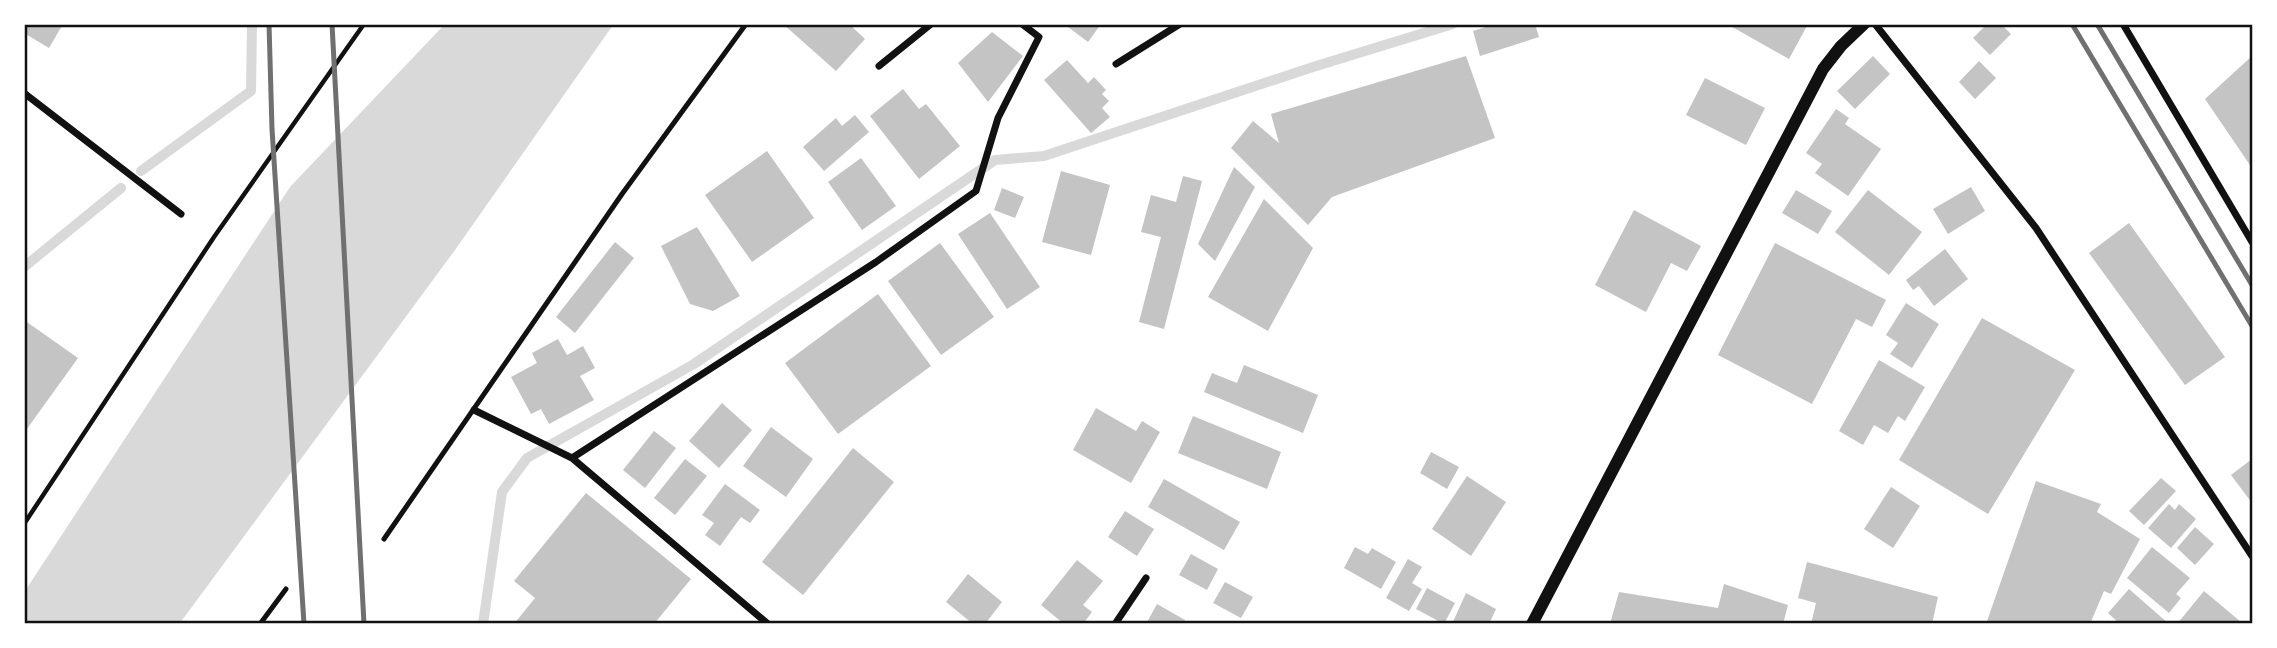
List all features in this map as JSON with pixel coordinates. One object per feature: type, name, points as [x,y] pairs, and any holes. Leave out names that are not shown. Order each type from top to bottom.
[{"type":"street","points":[[879,66],[931,24]]},
{"type":"street","points":[[572,458],[876,262],[976,191],[998,118],[1039,37],[1022,24]]},
{"type":"street","points":[[1116,64],[1180,24]]},
{"type":"street","points":[[1532,624],[1823,69],[1841,46],[1864,24]]},
{"type":"street","points":[[1875,24],[2036,229],[2252,556]]},
{"type":"street","points":[[2123,24],[2252,242]]},
{"type":"street","points":[[24,93],[181,215]]},
{"type":"street","points":[[474,410],[572,458],[768,624]]},
{"type":"street","points":[[1115,624],[1146,578]]},
{"type":"lane","points":[[384,538],[622,194],[746,24]]},
{"type":"lane","points":[[260,624],[286,589]]},
{"type":"path","points":[[24,524],[214,237],[364,24]]},
{"type":"shaded area","points":[[444,25],[613,25],[455,250],[180,623],[25,623],[25,591],[290,187]]},
{"type":"building","points":[[24,24],[63,24],[49,48],[24,33]]},
{"type":"building","points":[[783,24],[849,24],[865,39],[836,71]]},
{"type":"building","points":[[1064,24],[1101,24],[1088,42]]},
{"type":"building","points":[[1495,24],[1535,24],[1539,37],[1480,56],[1473,31]]},
{"type":"building","points":[[1727,24],[1808,24],[1789,59]]},
{"type":"building","points":[[1987,24],[2001,24],[2011,34],[1990,55],[1973,38]]},
{"type":"building","points":[[992,32],[1023,56],[988,102],[958,63]]},
{"type":"building","points":[[1466,56],[1495,138],[1332,197],[1308,225],[1231,148],[1253,121],[1279,143],[1271,114]]},
{"type":"building","points":[[1873,56],[1890,74],[1855,109],[1837,91]]},
{"type":"building","points":[[2252,56],[2252,168],[2205,99]]},
{"type":"building","points":[[1067,60],[1088,83],[1094,77],[1106,90],[1102,94],[1109,101],[1102,108],[1110,117],[1091,133],[1044,80]]},
{"type":"building","points":[[1979,61],[1996,78],[1975,99],[1959,82]]},
{"type":"building","points":[[1705,78],[1765,108],[1746,145],[1686,115]]},
{"type":"building","points":[[903,89],[919,109],[926,104],[960,146],[919,179],[870,116]]},
{"type":"building","points":[[1836,109],[1849,118],[1845,124],[1881,149],[1848,196],[1815,173],[1822,164],[1806,153]]},
{"type":"building","points":[[855,115],[869,132],[824,171],[803,147],[836,118],[842,126]]},
{"type":"building","points":[[767,151],[814,218],[752,262],[705,195]]},
{"type":"building","points":[[861,158],[896,206],[862,230],[828,182]]},
{"type":"building","points":[[1234,167],[1255,187],[1215,261],[1198,244]]},
{"type":"building","points":[[1061,171],[1110,185],[1091,255],[1042,242]]},
{"type":"building","points":[[1183,176],[1202,181],[1164,329],[1139,322],[1161,237],[1141,232],[1151,195],[1176,202]]},
{"type":"building","points":[[1971,187],[1985,211],[1948,234],[1933,209]]},
{"type":"building","points":[[1002,188],[1024,197],[1015,218],[994,210]]},
{"type":"building","points":[[1796,190],[1832,211],[1818,234],[1782,213]]},
{"type":"building","points":[[1868,190],[1922,232],[1889,275],[1835,232]]},
{"type":"building","points":[[1264,199],[1313,248],[1268,331],[1208,297]]},
{"type":"building","points":[[1634,210],[1701,246],[1687,271],[1671,263],[1646,312],[1595,285]]},
{"type":"building","points":[[990,213],[1040,287],[1007,309],[958,234]]},
{"type":"building","points":[[2129,223],[2225,357],[2185,385],[2089,253]]},
{"type":"building","points":[[697,227],[740,296],[713,311],[690,304],[661,246]]},
{"type":"building","points":[[615,242],[634,258],[575,333],[556,317]]},
{"type":"building","points":[[940,243],[994,317],[941,355],[888,281]]},
{"type":"building","points":[[1775,243],[1886,300],[1872,327],[1856,319],[1812,404],[1718,355]]},
{"type":"building","points":[[1945,249],[1968,279],[1934,306],[1919,286],[1913,290],[1906,280]]},
{"type":"building","points":[[878,294],[931,366],[838,434],[785,363]]},
{"type":"building","points":[[1906,303],[1939,324],[1912,368],[1890,354],[1898,343],[1886,335]]},
{"type":"building","points":[[1982,318],[2075,370],[1988,514],[1899,460]]},
{"type":"building","points":[[24,320],[78,358],[24,433]]},
{"type":"building","points":[[558,339],[567,355],[583,346],[595,368],[580,376],[594,400],[549,424],[541,409],[531,414],[511,377],[537,363],[532,353]]},
{"type":"building","points":[[1879,360],[1925,387],[1905,421],[1898,416],[1888,433],[1874,425],[1863,445],[1839,431]]},
{"type":"building","points":[[1244,365],[1318,395],[1303,433],[1204,392],[1212,373],[1237,383]]},
{"type":"building","points":[[722,403],[752,430],[719,468],[689,441]]},
{"type":"building","points":[[1096,408],[1136,431],[1142,421],[1160,432],[1131,483],[1073,450]]},
{"type":"building","points":[[1193,416],[1281,452],[1267,489],[1178,453]]},
{"type":"building","points":[[771,427],[813,459],[786,497],[743,466]]},
{"type":"building","points":[[654,431],[676,448],[645,488],[623,470]]},
{"type":"building","points":[[853,448],[894,482],[803,595],[762,562]]},
{"type":"building","points":[[1431,452],[1459,467],[1447,489],[1420,473]]},
{"type":"building","points":[[685,459],[707,476],[675,515],[654,498]]},
{"type":"building","points":[[2252,459],[2252,503],[2231,475]]},
{"type":"building","points":[[1467,476],[1506,502],[1471,556],[1432,529]]},
{"type":"building","points":[[2161,478],[2176,491],[2144,525],[2129,511]]},
{"type":"building","points":[[1164,479],[1240,522],[1224,550],[1148,507]]},
{"type":"building","points":[[2036,481],[2101,504],[2097,512],[2140,539],[2111,594],[2104,591],[2090,624],[1986,624]]},
{"type":"building","points":[[725,484],[760,510],[750,523],[741,517],[720,546],[705,535],[714,523],[702,515]]},
{"type":"building","points":[[1891,487],[1920,506],[1893,548],[1864,529]]},
{"type":"building","points":[[586,493],[691,579],[654,624],[514,624],[535,598],[514,581]]},
{"type":"building","points":[[2169,504],[2175,510],[2179,504],[2196,519],[2171,548],[2148,528]]},
{"type":"building","points":[[1125,511],[1154,529],[1137,556],[1108,537]]},
{"type":"building","points":[[2195,527],[2214,544],[2195,565],[2177,548]]},
{"type":"building","points":[[1355,547],[1368,554],[1372,548],[1396,562],[1381,589],[1344,568]]},
{"type":"building","points":[[2152,547],[2190,578],[2176,594],[2181,598],[2169,613],[2127,578]]},
{"type":"building","points":[[1191,554],[1218,569],[1207,590],[1179,575]]},
{"type":"building","points":[[1408,559],[1422,567],[1412,583],[1422,589],[1409,611],[1386,598]]},
{"type":"building","points":[[1077,560],[1103,581],[1083,605],[1092,612],[1083,624],[1064,624],[1041,605]]},
{"type":"building","points":[[1807,562],[1938,597],[1932,624],[1811,624],[1816,603],[1798,598]]},
{"type":"building","points":[[968,574],[1002,602],[985,624],[973,624],[946,602]]},
{"type":"building","points":[[1225,582],[1253,597],[1241,618],[1213,603]]},
{"type":"building","points":[[1724,584],[1788,605],[1783,624],[1610,624],[1619,592],[1718,608]]},
{"type":"building","points":[[1427,588],[1455,603],[1444,624],[1416,609]]},
{"type":"building","points":[[2129,589],[2169,624],[2120,624],[2108,613]]},
{"type":"building","points":[[2204,591],[2241,622],[2177,624]]},
{"type":"building","points":[[1466,593],[1496,609],[1489,624],[1452,624]]},
{"type":"building","points":[[1157,604],[1185,620],[1183,624],[1146,624]]},
{"type":"waterway","points":[[141,171],[251,91],[252,24]]},
{"type":"waterway","points":[[483,624],[502,492],[527,458],[694,364],[995,160],[1044,156],[1453,24]]},
{"type":"waterway","points":[[24,267],[121,188]]},
{"type":"railway","points":[[269,24],[272,129],[304,624]]},
{"type":"railway","points":[[332,24],[364,624]]},
{"type":"railway","points":[[2072,24],[2252,326]]},
{"type":"railway","points":[[2097,24],[2252,285]]}]
